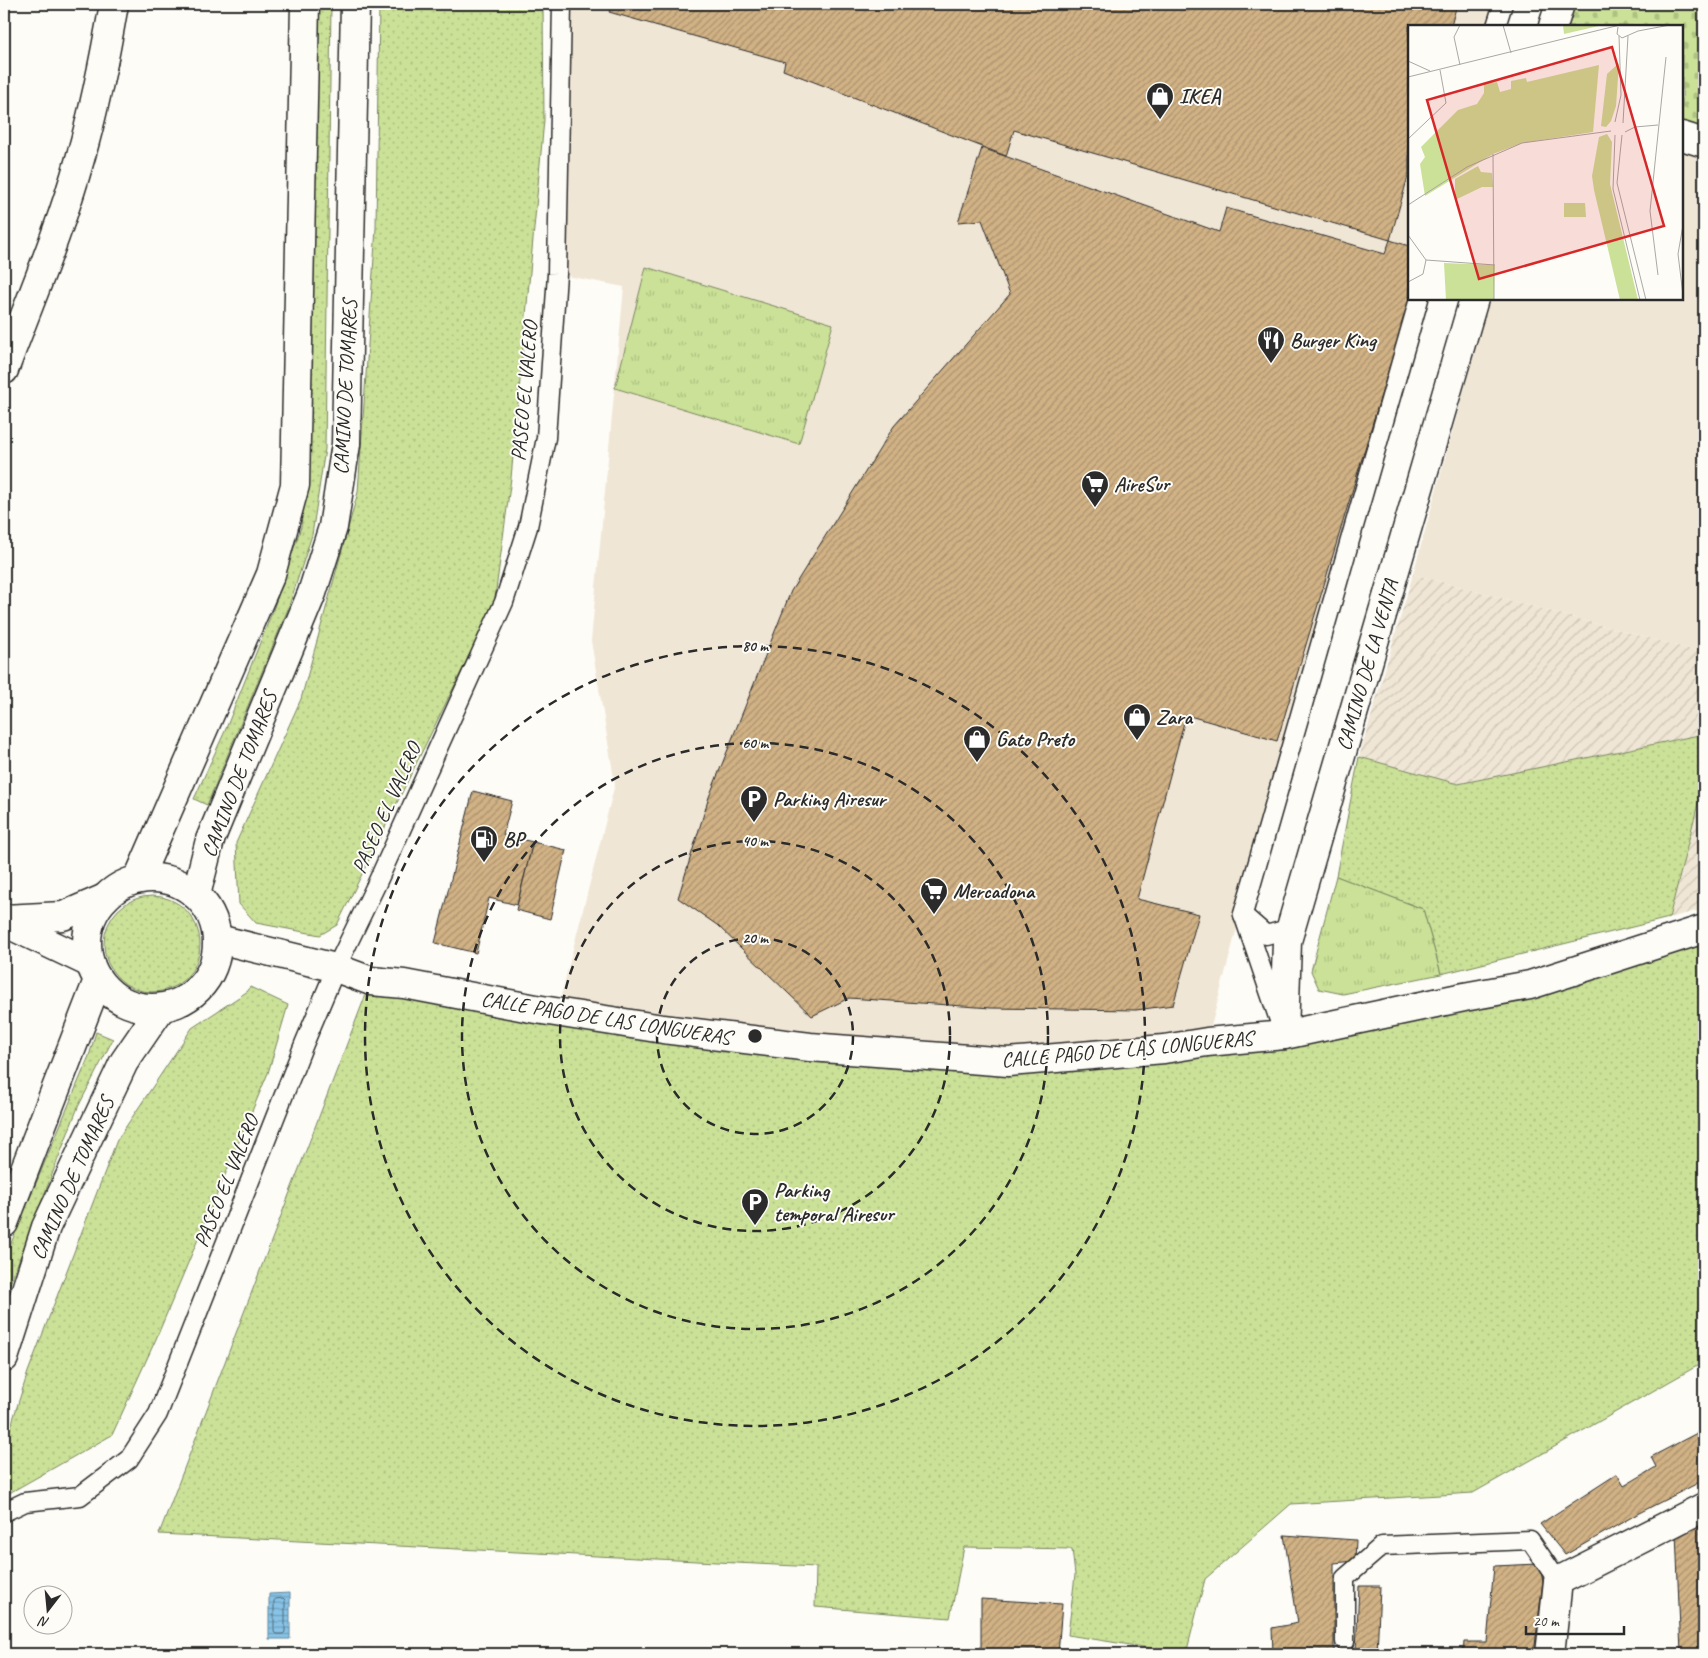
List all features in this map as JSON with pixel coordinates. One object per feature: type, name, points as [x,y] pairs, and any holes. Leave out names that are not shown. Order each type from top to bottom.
[{"type":"street","points":[[4,370],[80,160],[95,102],[114,4]]},
{"type":"street","points":[[138,879],[270,574],[295,485],[304,4]]},
{"type":"street","name":"CAMINO DE TOMARES","points":[[196,895],[210,840],[312,593],[333,527],[346,444],[355,4]]},
{"type":"street","points":[[1553,25],[1560,4]]},
{"type":"street","points":[[1683,136],[1704,143]]},
{"type":"street","name":"CAMINO DE LA VENTA","points":[[1284,1035],[1287,941],[1474,300]]},
{"type":"street","points":[[158,878],[179,883],[196,895],[211,915],[218,939],[216,959],[208,977],[196,991],[180,1002],[161,1008],[143,1008],[126,1003],[110,993],[94,971],[86,946],[88,928],[94,912],[105,898],[120,886],[138,879],[158,878]]},
{"type":"street","points":[[4,920],[63,916],[105,898]]},
{"type":"street","points":[[4,920],[94,971]]},
{"type":"street","name":"CALLE PAGO DE LAS LONGUERAS","points":[[218,939],[336,968],[371,981],[404,984],[536,1009],[663,1029],[810,1047],[1008,1062],[1164,1049],[1207,1042],[1284,1035],[1464,997],[1530,986],[1704,929]]},
{"type":"street","name":"CAMINO DE TOMARES","points":[[4,1224],[94,971]]},
{"type":"street","name":"CAMINO DE TOMARES","points":[[4,1358],[46,1227],[124,1062],[161,1008]]},
{"type":"street","points":[[1550,1654],[1558,1581],[1704,1506]]},
{"type":"lane","name":"PASEO EL VALERO","points":[[4,1512],[25,1502],[80,1496],[129,1459],[158,1414],[304,1044],[336,968],[377,883],[504,602],[528,527],[546,438],[557,274],[562,4]]},
{"type":"lane","points":[[1496,25],[1503,4]]},
{"type":"lane","points":[[1284,1035],[1243,914],[1419,300]]},
{"type":"lane","points":[[1243,914],[1266,934],[1291,928]]},
{"type":"lane","points":[[1345,1642],[1345,1578],[1382,1546],[1530,1540],[1558,1581]]},
{"type":"shaded area","points":[[565,4],[1508,4],[1501,25],[1408,25],[1408,300],[1419,300],[1250,878],[1207,1042],[1008,1062],[557,1012],[615,784],[591,641],[624,287],[557,274]]},
{"type":"shaded area","points":[[1683,144],[1704,152],[1704,653],[1413,574],[1489,300],[1683,300]]},
{"type":"shaded area","points":[[1413,574],[1704,653],[1704,734],[1458,784],[1359,757]]},
{"type":"shaded area","points":[[1704,780],[1704,909],[1669,918]]},
{"type":"green space","points":[[319,4],[331,4],[325,449],[312,535],[288,609],[207,805],[194,799],[225,731],[273,610],[301,527],[311,419]]},
{"type":"green space","points":[[379,4],[543,4],[544,120],[511,478],[494,605],[337,925],[320,935],[256,923],[239,904],[236,843],[301,699],[358,492],[376,228]]},
{"type":"green space","points":[[1560,4],[1704,4],[1704,143],[1683,136],[1683,25],[1553,25]]},
{"type":"green space","points":[[646,267],[833,324],[799,444],[615,388]]},
{"type":"green space","points":[[1704,734],[1704,780],[1669,918],[1441,974],[1423,909],[1336,876],[1359,757],[1458,784]]},
{"type":"green space","points":[[1336,876],[1423,909],[1441,974],[1343,994],[1319,989],[1311,971]]},
{"type":"green space","points":[[152,896],[170,900],[186,910],[196,926],[200,944],[196,962],[186,978],[170,988],[152,992],[134,988],[118,978],[108,962],[104,944],[108,926],[118,910],[134,900]]},
{"type":"green space","points":[[1704,929],[1704,1362],[1473,1493],[1291,1504],[1205,1579],[1186,1654],[1068,1635],[1075,1575],[1072,1549],[964,1547],[950,1618],[815,1607],[816,1567],[159,1534],[371,981],[1008,1062],[1284,1035]]},
{"type":"green space","points":[[250,987],[288,1005],[268,1073],[156,1339],[112,1435],[4,1496],[4,1448],[28,1372],[117,1140],[192,1028],[248,991]]},
{"type":"green space","points":[[96,1032],[113,1039],[78,1107],[4,1299],[4,1260],[89,1056]]},
{"type":"water","points":[[290,1593],[290,1639],[269,1639],[269,1594]]},
{"type":"building","name":"IKEA","points":[[612,4],[1457,4],[1451,25],[1408,25],[1408,177],[1390,240],[1014,130],[1006,156],[783,70],[785,62],[609,12]]},
{"type":"building","name":"AireSur","points":[[982,148],[1219,232],[1226,208],[1385,254],[1390,240],[1408,246],[1408,300],[1410,300],[1277,741],[1186,715],[1137,899],[1199,914],[1173,1005],[1136,1010],[991,1008],[849,998],[812,1016],[717,925],[678,898],[709,797],[791,591],[894,426],[1010,294],[982,220],[958,222]]},
{"type":"building","points":[[473,791],[512,801],[503,835],[533,842],[517,905],[489,898],[476,953],[435,943]]},
{"type":"building","points":[[533,842],[566,850],[550,919],[516,910]]},
{"type":"building","points":[[1697,1433],[1704,1444],[1704,1480],[1639,1513],[1565,1555],[1540,1524],[1617,1474],[1624,1486],[1656,1467],[1651,1457]]},
{"type":"building","points":[[1704,1519],[1704,1654],[1681,1654],[1676,1532]]},
{"type":"building","points":[[1284,1535],[1356,1540],[1355,1561],[1334,1563],[1334,1654],[1273,1654],[1272,1628],[1298,1623]]},
{"type":"building","points":[[1539,1564],[1543,1581],[1534,1654],[1463,1654],[1464,1642],[1487,1642],[1494,1566]]},
{"type":"building","points":[[1359,1586],[1380,1586],[1377,1654],[1335,1654],[1356,1650]]},
{"type":"building","points":[[981,1599],[1062,1604],[1058,1654],[981,1654]]},
{"type":"building","points":[[362,1650],[490,1654],[362,1654]]},
{"type":"place","name":"IKEA","points":[[1160,120]]},
{"type":"place","name":"Burger King","points":[[1271,364]]},
{"type":"place","name":"AireSur","points":[[1095,508]]},
{"type":"place","name":"Zara","points":[[1137,741]]},
{"type":"place","name":"Gato Preto","points":[[977,763]]},
{"type":"place","name":"Parking Airesur","points":[[754,823]]},
{"type":"place","name":"BP","points":[[484,863]]},
{"type":"place","name":"Mercadona","points":[[934,915]]},
{"type":"place","name":"Parking temporal Airesur","points":[[755,1226]]}]
